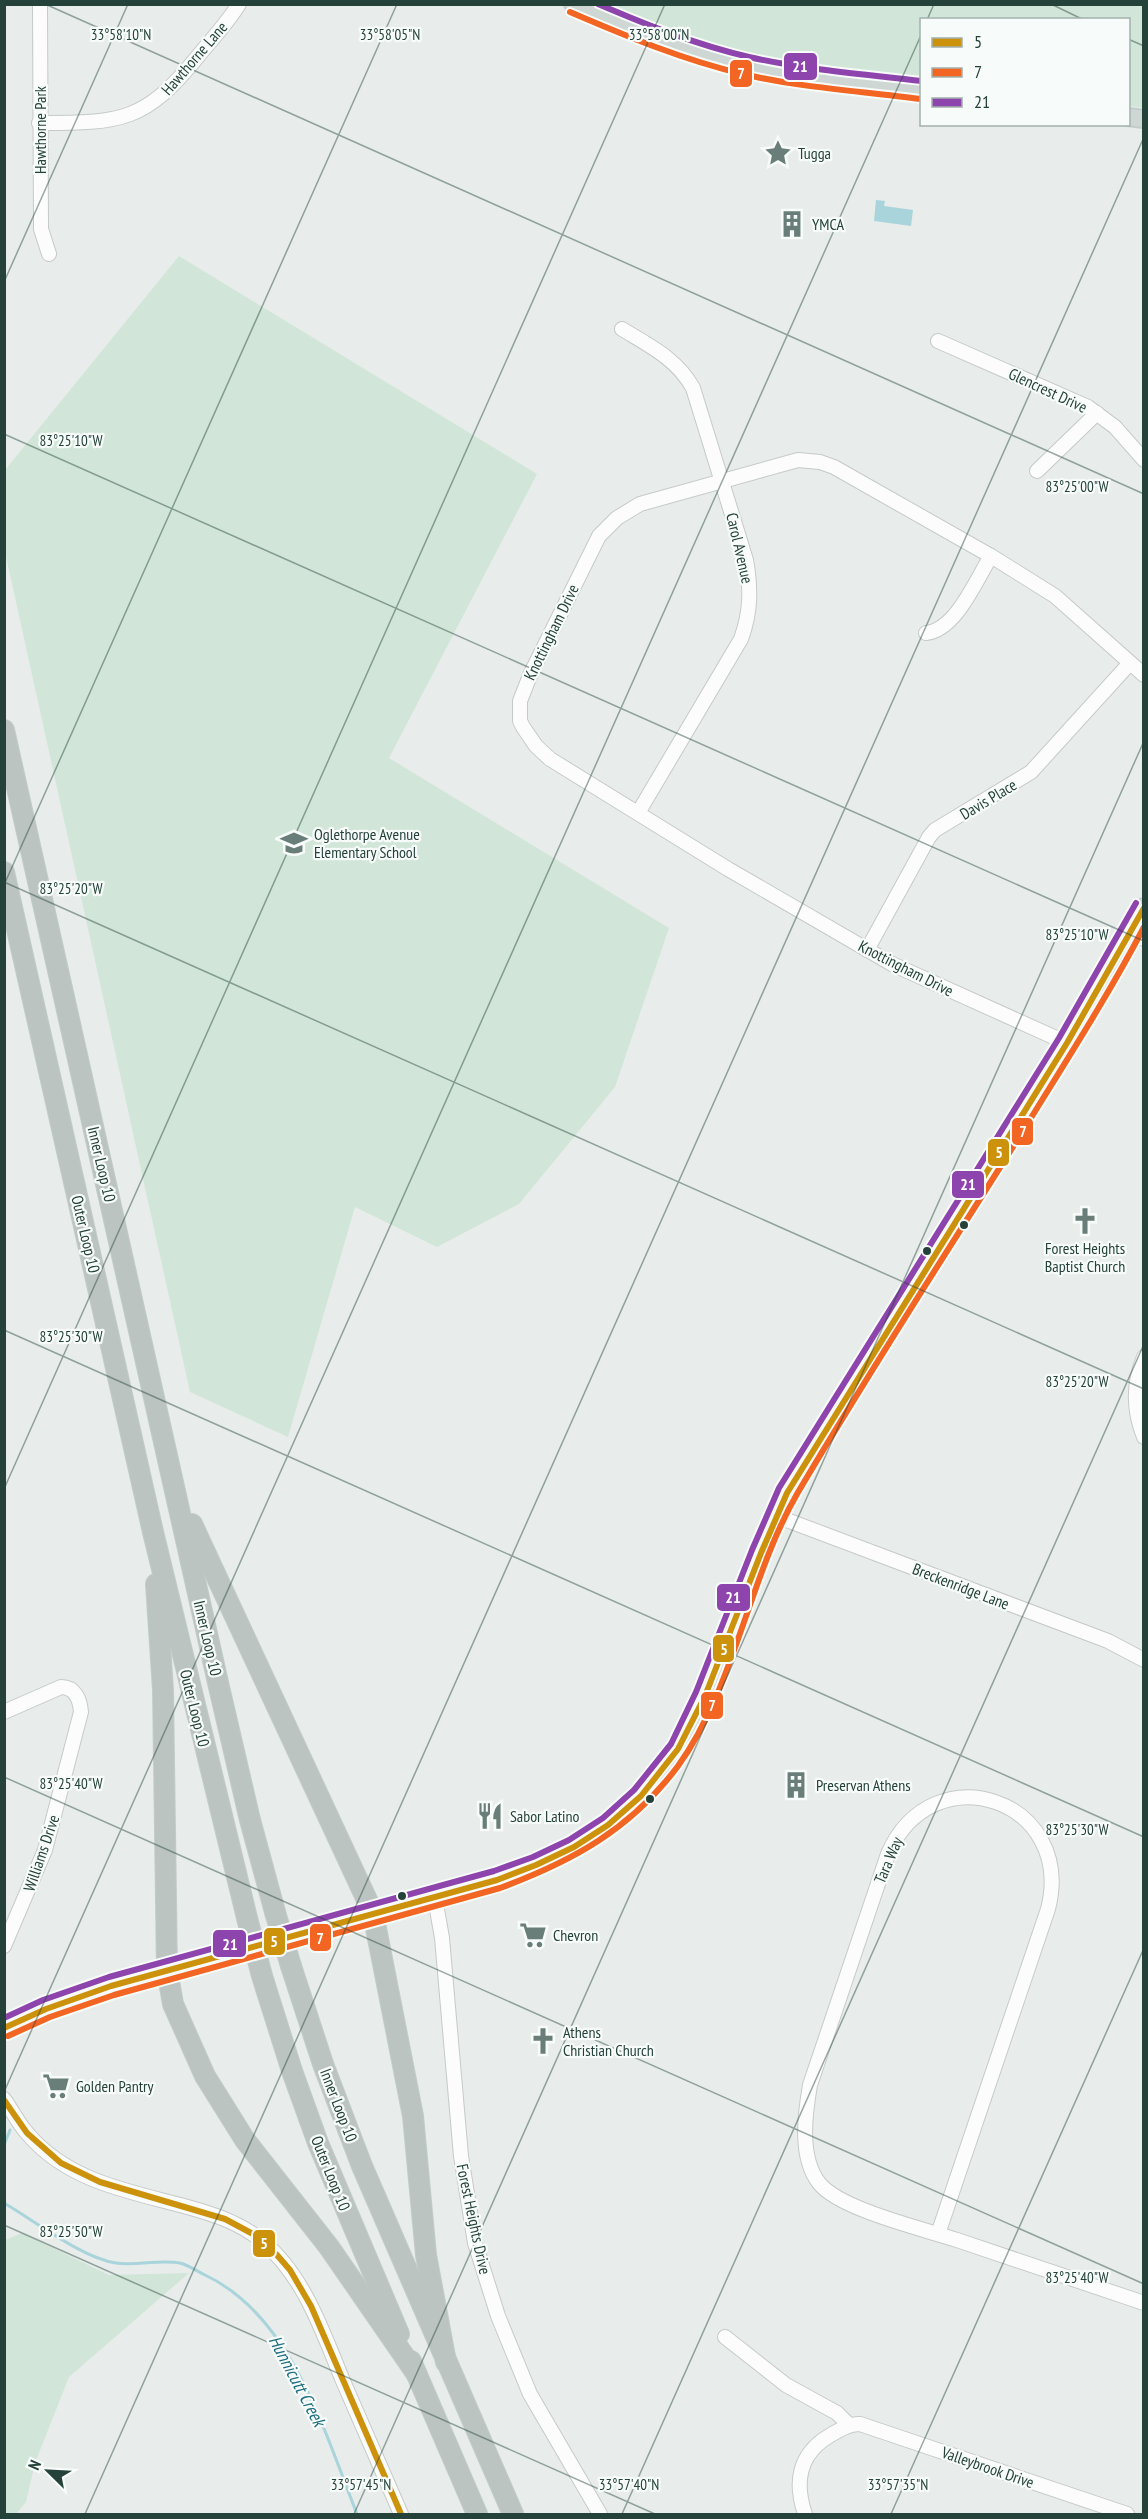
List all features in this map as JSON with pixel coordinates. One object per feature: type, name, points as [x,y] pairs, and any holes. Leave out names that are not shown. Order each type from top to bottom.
[{"type":"highway","name":"Inner Loop 10","points":[[4,730],[250,1820],[275,1912],[291,1966],[343,2117],[513,2514]]},
{"type":"highway","name":"Outer Loop 10","points":[[4,872],[153,1532],[262,1976],[318,2143],[477,2514]]},
{"type":"highway","points":[[176,1490],[373,1914],[413,2116],[426,2255],[446,2362]]},
{"type":"highway","points":[[153,1532],[163,1690],[166,1970],[173,2004],[206,2076],[245,2140],[329,2247],[416,2373]]},
{"type":"main road","points":[[573,4],[651,37],[725,60],[775,70],[920,90]]},
{"type":"main road","points":[[4,2028],[66,1999],[251,1946],[513,1876],[563,1855],[602,1830],[639,1799],[670,1762],[693,1724],[776,1516],[807,1459],[966,1208],[1067,1043],[1138,934],[1143,907]]},
{"type":"street","name":"Hawthorne Park","points":[[40,4],[40,229],[49,254]]},
{"type":"street","name":"Hawthorne Lane","points":[[39,123],[106,121],[123,117],[151,105],[178,81],[239,4]]},
{"type":"street","name":"Carol Avenue","points":[[622,329],[667,357],[688,379],[722,481],[750,580],[748,615],[734,652],[638,813]]},
{"type":"street","name":"Glencrest Drive","points":[[938,341],[1074,399],[1097,413],[1115,428],[1143,460]]},
{"type":"street","points":[[1037,471],[1097,413]]},
{"type":"street","name":"Knottingham Drive","points":[[1067,1043],[913,974],[867,950],[728,869],[542,753],[520,721],[520,701],[531,673],[588,556],[607,527],[617,518],[640,504],[787,462],[808,460],[834,467],[871,487],[1055,596],[1143,675]]},
{"type":"street","points":[[926,633],[940,630],[954,617],[991,556]]},
{"type":"street","name":"Davis Place","points":[[867,950],[929,837],[935,831],[1031,772],[1130,663]]},
{"type":"street","points":[[1143,1357],[1135,1397],[1143,1437]]},
{"type":"street","name":"Breckenridge Lane","points":[[776,1516],[1108,1641],[1143,1660]]},
{"type":"street","name":"Williams Drive","points":[[4,1712],[49,1690],[61,1687],[71,1689],[78,1697],[81,1712],[45,1850],[4,1946]]},
{"type":"street","name":"Tara Way","points":[[938,2234],[1048,1909],[1054,1881],[1047,1852],[1041,1839],[1024,1818],[1000,1803],[974,1797],[944,1801],[917,1812],[894,1839],[814,2070],[807,2103],[808,2158],[812,2172],[827,2191],[854,2206],[1143,2303]]},
{"type":"street","name":"Forest Heights Drive","points":[[435,1898],[442,1938],[463,2175],[476,2243],[498,2316],[527,2387],[600,2514]]},
{"type":"street","points":[[4,2099],[27,2133],[47,2153],[66,2167],[88,2179],[111,2187],[221,2217],[257,2237],[285,2264],[302,2290],[328,2346],[401,2514]]},
{"type":"street","points":[[725,2337],[786,2385],[837,2413],[849,2426],[823,2440],[806,2457],[800,2472],[799,2490],[805,2514]]},
{"type":"street","name":"Valleybrook Drive","points":[[849,2426],[868,2425],[1127,2514]]},
{"type":"green space","points":[[600,5],[1143,5],[1143,108],[1130,106],[1130,18],[920,18],[920,79],[795,63],[746,54],[721,48]]},
{"type":"green space","name":"Oglethorpe Avenue Elementary School","points":[[179,256],[537,474],[389,758],[669,928],[615,1087],[519,1204],[437,1247],[355,1207],[288,1437],[190,1392],[5,552],[5,470]]},
{"type":"green space","points":[[22,2233],[109,2275],[189,2273],[69,2377],[35,2463],[26,2502],[16,2514],[5,2514],[5,2240]]},
{"type":"water","points":[[876,200],[885,201],[884,206],[913,210],[911,226],[874,221]]},
{"type":"waterway","points":[[4,2145],[10,2130]]},
{"type":"waterway","name":"Hunnicutt Creek","points":[[4,2203],[74,2247],[103,2260],[124,2264],[180,2263],[205,2275],[235,2294],[261,2318],[283,2347],[301,2379],[332,2447],[357,2514]]},
{"type":"transit line","name":"21","points":[[598,4],[672,34],[749,57],[813,68],[920,81]]},
{"type":"transit line","name":"7","points":[[570,12],[677,55],[743,74],[809,86],[920,99]]},
{"type":"transit line","name":"21","points":[[4,2018],[43,2000],[109,1977],[494,1871],[533,1857],[569,1840],[603,1818],[634,1790],[671,1744],[696,1692],[779,1488],[1059,1038],[1136,903]]},
{"type":"transit line","name":"5","points":[[4,2028],[46,2009],[111,1986],[497,1880],[574,1847],[608,1825],[641,1796],[678,1749],[705,1696],[787,1493],[1067,1043],[1144,908]]},
{"type":"transit line","name":"7","points":[[8,2036],[50,2017],[114,1995],[500,1888],[527,1878],[599,1841],[641,1808],[678,1766],[697,1736],[728,1668],[780,1526],[797,1494],[1071,1053],[1144,927]]},
{"type":"transit line","name":"5","points":[[4,2100],[27,2133],[61,2163],[100,2182],[225,2219],[253,2234],[277,2255],[290,2270],[311,2306],[401,2514]]},
{"type":"place","name":"Tugga","points":[[778,153]]},
{"type":"place","name":"YMCA","points":[[792,224]]},
{"type":"place","name":"Oglethorpe Avenue Elementary School","points":[[294,843]]},
{"type":"place","name":"Forest Heights Baptist Church","points":[[1085,1221]]},
{"type":"place","name":"Preservan Athens","points":[[796,1785]]},
{"type":"place","name":"Sabor Latino","points":[[490,1816]]},
{"type":"place","name":"Chevron","points":[[533,1935]]},
{"type":"place","name":"Athens Christian Church","points":[[543,2041]]},
{"type":"place","name":"Golden Pantry","points":[[56,2086]]}]
